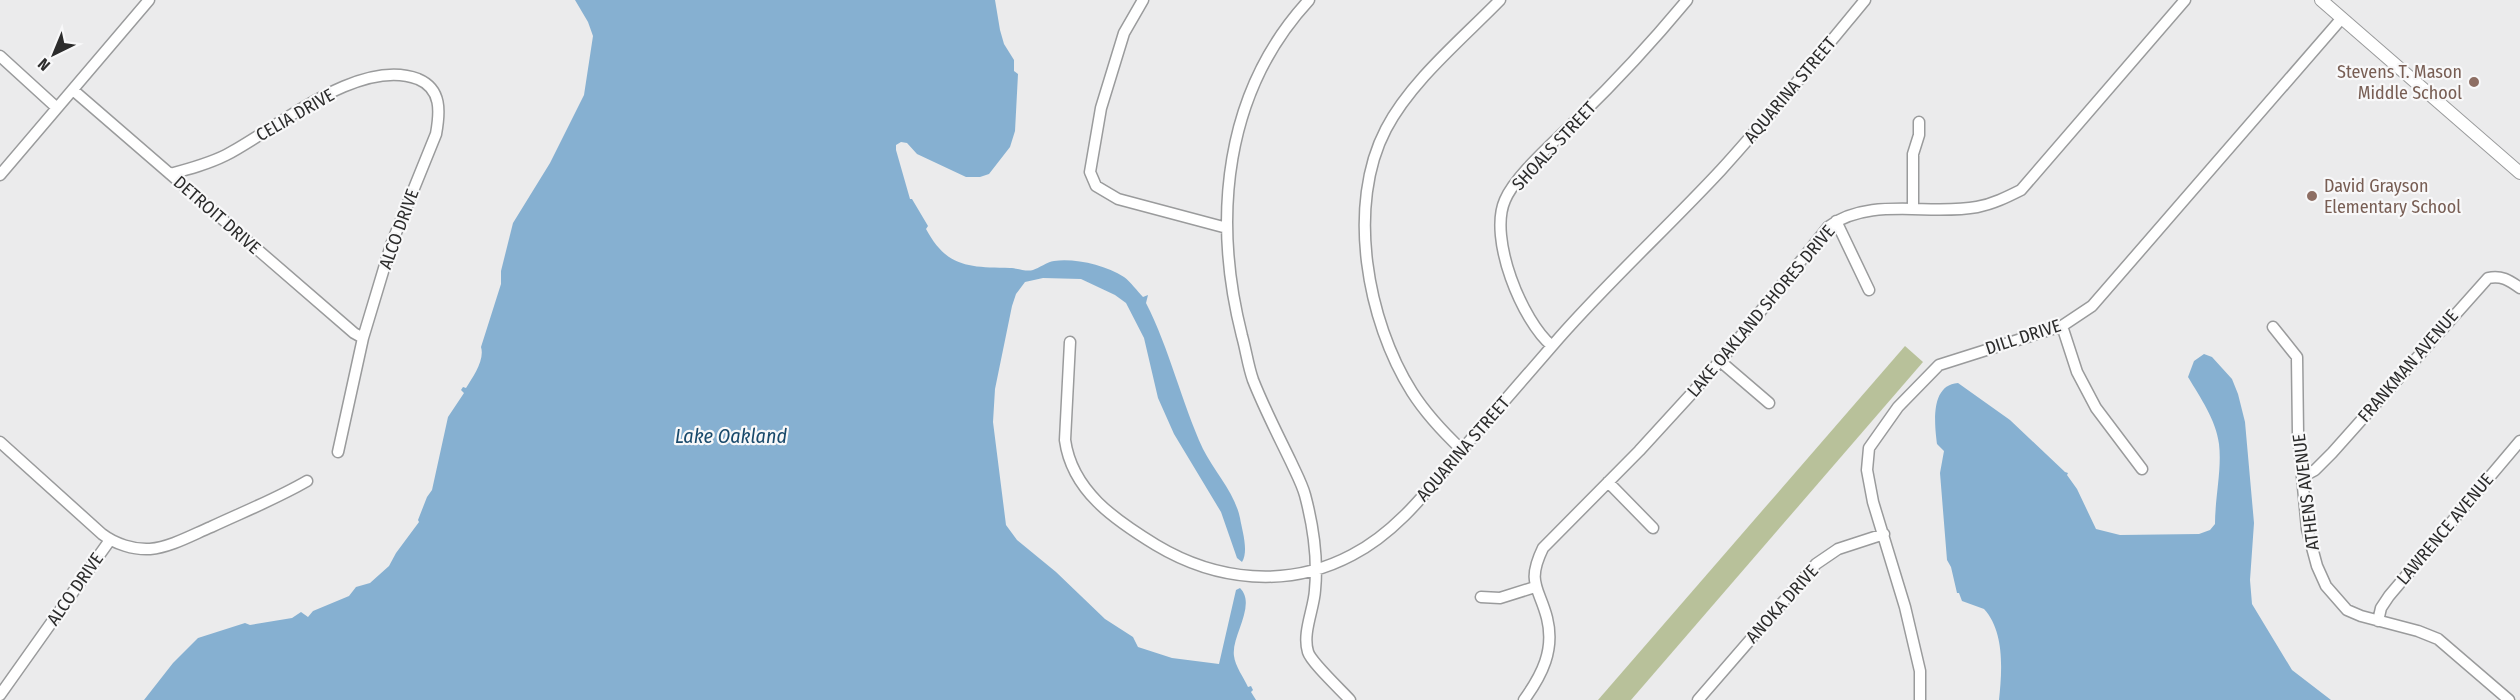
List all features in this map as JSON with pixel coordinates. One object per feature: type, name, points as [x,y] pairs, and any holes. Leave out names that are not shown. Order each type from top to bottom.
[{"type":"main road","points":[[2321,0],[2520,173]]},
{"type":"street","points":[[0,175],[149,0]]},
{"type":"street","points":[[1143,0],[1124,33],[1101,108],[1090,172],[1096,186],[1118,199],[1227,228]]},
{"type":"street","points":[[1309,0],[1292,18],[1264,61],[1246,99],[1234,142],[1228,189],[1227,228],[1230,280],[1253,378],[1305,494],[1317,569],[1307,636],[1308,653],[1350,700]]},
{"type":"street","points":[[1462,450],[1425,412],[1397,365],[1373,291],[1364,215],[1374,155],[1386,128],[1404,100],[1500,0]]},
{"type":"street","name":"SHOALS STREET","points":[[1552,346],[1541,337],[1525,314],[1509,272],[1502,230],[1502,209],[1505,198],[1517,182],[1605,91],[1687,0]]},
{"type":"street","name":"AQUARINA STREET","points":[[1070,342],[1065,440],[1067,456],[1074,472],[1093,499],[1134,531],[1181,560],[1215,572],[1254,577],[1296,574],[1349,557],[1374,543],[1410,509],[1552,346],[1722,169],[1782,101],[1865,0]]},
{"type":"street","name":"LAKE OAKLAND SHORES DRIVE","points":[[1535,587],[1535,569],[1543,548],[1639,452],[1720,362],[1811,245],[1836,221],[1855,214],[1884,210],[1977,207],[1995,202],[2021,190],[2185,0]]},
{"type":"street","name":"DILL DRIVE","points":[[1920,700],[1920,671],[1884,534],[1873,502],[1867,457],[1875,437],[1898,407],[1939,364],[2062,326],[2080,316],[2103,294],[2342,18]]},
{"type":"street","points":[[0,56],[57,108]]},
{"type":"street","name":"CELIA DRIVE","points":[[170,174],[196,168],[226,154],[313,101],[358,81],[395,75],[413,77],[424,82]]},
{"type":"street","name":"ALCO DRIVE","points":[[338,452],[363,338],[391,245],[436,134],[439,114],[437,96],[424,82]]},
{"type":"street","name":"DETROIT DRIVE","points":[[73,90],[354,333],[363,338]]},
{"type":"street","points":[[1913,209],[1913,154],[1920,135],[1919,122]]},
{"type":"street","points":[[1836,221],[1869,290]]},
{"type":"street","name":"FRANKMAN AVENUE","points":[[2302,477],[2315,470],[2332,453],[2488,278],[2497,276],[2505,278],[2520,288]]},
{"type":"street","points":[[2062,326],[2077,372],[2096,408],[2142,469]]},
{"type":"street","name":"ATHENS AVENUE","points":[[2273,327],[2297,357],[2302,477],[2307,529],[2317,567],[2326,586],[2347,610],[2438,639],[2509,700]]},
{"type":"street","points":[[1720,362],[1768,403]]},
{"type":"street","name":"LAWRENCE AVENUE","points":[[2378,621],[2381,608],[2389,596],[2520,441]]},
{"type":"street","points":[[0,442],[110,540]]},
{"type":"street","name":"ALCO DRIVE","points":[[0,695],[110,540],[143,548],[165,545],[285,494],[307,481]]},
{"type":"street","points":[[1608,482],[1653,528]]},
{"type":"street","name":"ANOKA DRIVE","points":[[1698,700],[1816,564],[1838,549],[1884,534]]},
{"type":"street","points":[[1481,597],[1500,598],[1535,587],[1548,619],[1550,649],[1544,670],[1524,700]]},
{"type":"green space","points":[[1905,346],[1923,362],[1631,700],[1598,700]]},
{"type":"water","name":"Lake Oakland","points":[[575,0],[995,0],[1004,44],[1014,60],[1014,71],[1018,74],[1015,131],[1010,147],[989,174],[980,177],[966,177],[917,154],[907,143],[901,142],[896,145],[896,150],[910,199],[928,226],[926,229],[934,242],[942,251],[960,263],[1027,271],[1054,261],[1080,262],[1116,273],[1127,279],[1143,297],[1148,295],[1146,303],[1162,339],[1195,431],[1237,509],[1245,552],[1242,562],[1237,558],[1221,512],[1174,434],[1158,398],[1144,338],[1126,303],[1115,295],[1081,279],[1043,278],[1025,282],[1016,294],[1012,306],[995,389],[993,422],[1006,525],[1017,540],[1056,572],[1105,619],[1133,637],[1138,647],[1172,658],[1219,664],[1236,590],[1240,588],[1246,603],[1236,639],[1234,656],[1256,700],[144,700],[173,663],[198,638],[245,623],[250,625],[292,618],[301,612],[308,617],[313,611],[349,596],[356,587],[370,583],[389,566],[419,522],[427,497],[432,490],[448,417],[464,393],[461,390],[463,387],[466,388],[480,363],[481,347],[501,284],[501,271],[513,223],[550,163],[584,95],[593,36]]},
{"type":"water","points":[[2204,354],[2212,357],[2232,379],[2245,422],[2254,523],[2250,580],[2252,604],[2292,670],[2331,700],[1999,700],[2001,665],[1996,629],[1984,609],[1962,601],[1957,593],[1947,560],[1940,473],[1944,451],[1937,444],[1935,428],[1936,408],[1942,391],[1949,385],[1958,383],[2010,420],[2068,473],[2096,529],[2120,535],[2199,534],[2210,530],[2215,524],[2220,463],[2215,426],[2188,377],[2194,361]]},
{"type":"place","name":"Stevens T. Mason Middle School","points":[[2474,82]]},
{"type":"place","name":"David Grayson Elementary School","points":[[2312,196]]}]
